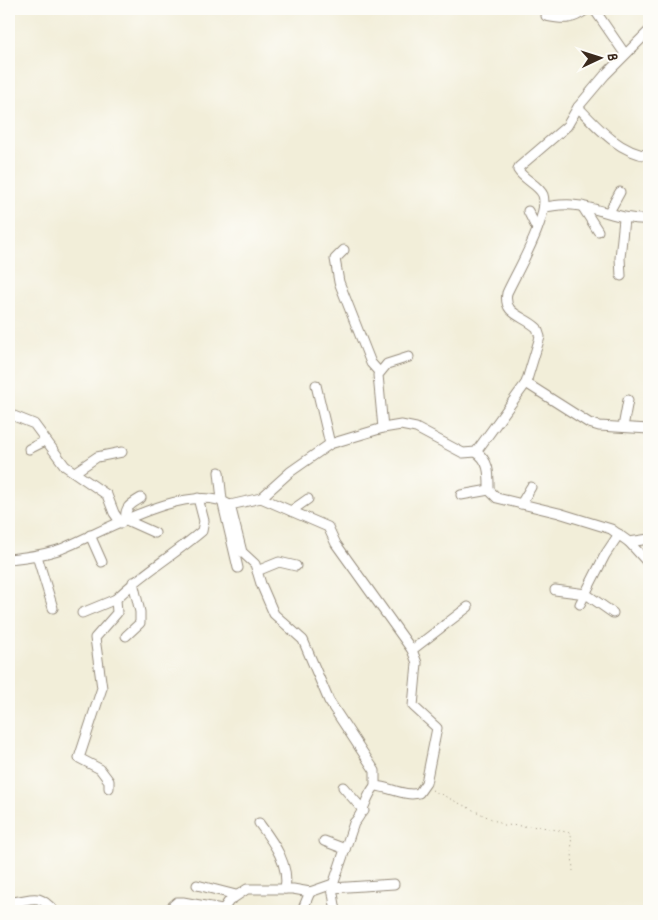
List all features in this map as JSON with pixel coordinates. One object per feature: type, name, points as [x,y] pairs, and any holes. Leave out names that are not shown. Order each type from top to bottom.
[{"type":"street","points":[[546,16],[567,20],[575,18],[587,9]]},
{"type":"street","points":[[594,9],[625,54]]},
{"type":"street","points":[[476,452],[526,383],[540,337],[539,331],[532,324],[508,309],[505,302],[507,293],[537,229],[544,206],[541,192],[523,176],[518,168],[567,126],[578,107],[625,54],[649,31]]},
{"type":"street","points":[[578,107],[619,145],[628,151],[649,156]]},
{"type":"street","points":[[609,212],[620,192]]},
{"type":"street","points":[[544,206],[571,204],[609,212],[624,219],[649,219]]},
{"type":"street","points":[[582,206],[598,231]]},
{"type":"street","points":[[528,211],[537,229]]},
{"type":"street","points":[[622,276],[620,258],[624,219]]},
{"type":"street","points":[[344,250],[335,260],[339,282],[371,363],[380,372]]},
{"type":"street","points":[[383,428],[377,382],[380,372],[387,364],[409,357]]},
{"type":"street","points":[[526,383],[589,423],[600,426],[649,429]]},
{"type":"street","points":[[316,384],[330,444]]},
{"type":"street","points":[[623,427],[628,400]]},
{"type":"street","points":[[9,414],[34,424],[59,460],[107,495],[114,514],[123,521],[155,533]]},
{"type":"street","points":[[230,505],[261,498],[290,472],[330,444],[383,428],[401,425],[416,428],[464,453],[476,452],[485,459],[489,490],[497,498],[559,513],[619,534],[649,564]]},
{"type":"street","points":[[29,449],[45,441]]},
{"type":"street","points":[[76,472],[97,457],[122,452]]},
{"type":"street","points":[[219,472],[222,500],[238,568]]},
{"type":"street","points":[[522,504],[531,487]]},
{"type":"street","points":[[461,495],[489,490]]},
{"type":"street","points":[[123,521],[125,512],[130,505],[141,498]]},
{"type":"street","points":[[82,613],[116,599],[133,582],[156,568],[202,531],[204,521],[198,498]]},
{"type":"street","points":[[9,560],[37,556],[60,549],[123,521],[174,502],[198,498],[222,500],[230,505],[242,552],[252,560],[274,614],[302,640],[329,701],[375,770],[376,786],[371,792],[364,811],[354,823],[333,886],[336,911]]},
{"type":"street","points":[[261,498],[328,527],[336,544],[412,650],[417,663],[413,706],[437,728],[424,787],[420,793],[409,795],[386,787],[376,786]]},
{"type":"street","points":[[291,511],[308,499]]},
{"type":"street","points":[[580,604],[605,556],[619,534]]},
{"type":"street","points":[[90,536],[102,562]]},
{"type":"street","points":[[629,542],[649,539]]},
{"type":"street","points":[[37,556],[53,608]]},
{"type":"street","points":[[257,571],[279,562],[296,566]]},
{"type":"street","points":[[126,636],[140,623],[140,612],[133,582]]},
{"type":"street","points":[[556,590],[586,594],[613,613]]},
{"type":"street","points":[[109,788],[110,780],[105,774],[100,769],[82,761],[79,754],[102,688],[95,638],[117,613],[116,599]]},
{"type":"street","points":[[412,650],[468,607]]},
{"type":"street","points":[[343,787],[364,811]]},
{"type":"street","points":[[259,823],[276,846],[282,861],[285,889]]},
{"type":"street","points":[[324,841],[345,849]]},
{"type":"street","points":[[168,910],[177,902],[182,902],[222,910],[236,895],[247,889],[285,889],[310,892],[333,886],[394,884]]},
{"type":"street","points":[[197,885],[236,895]]},
{"type":"street","points":[[302,911],[310,892]]},
{"type":"street","points":[[9,902],[38,898],[47,903],[54,911]]},
{"type":"path","points":[[424,787],[504,825],[542,826],[571,833],[573,871]]}]
